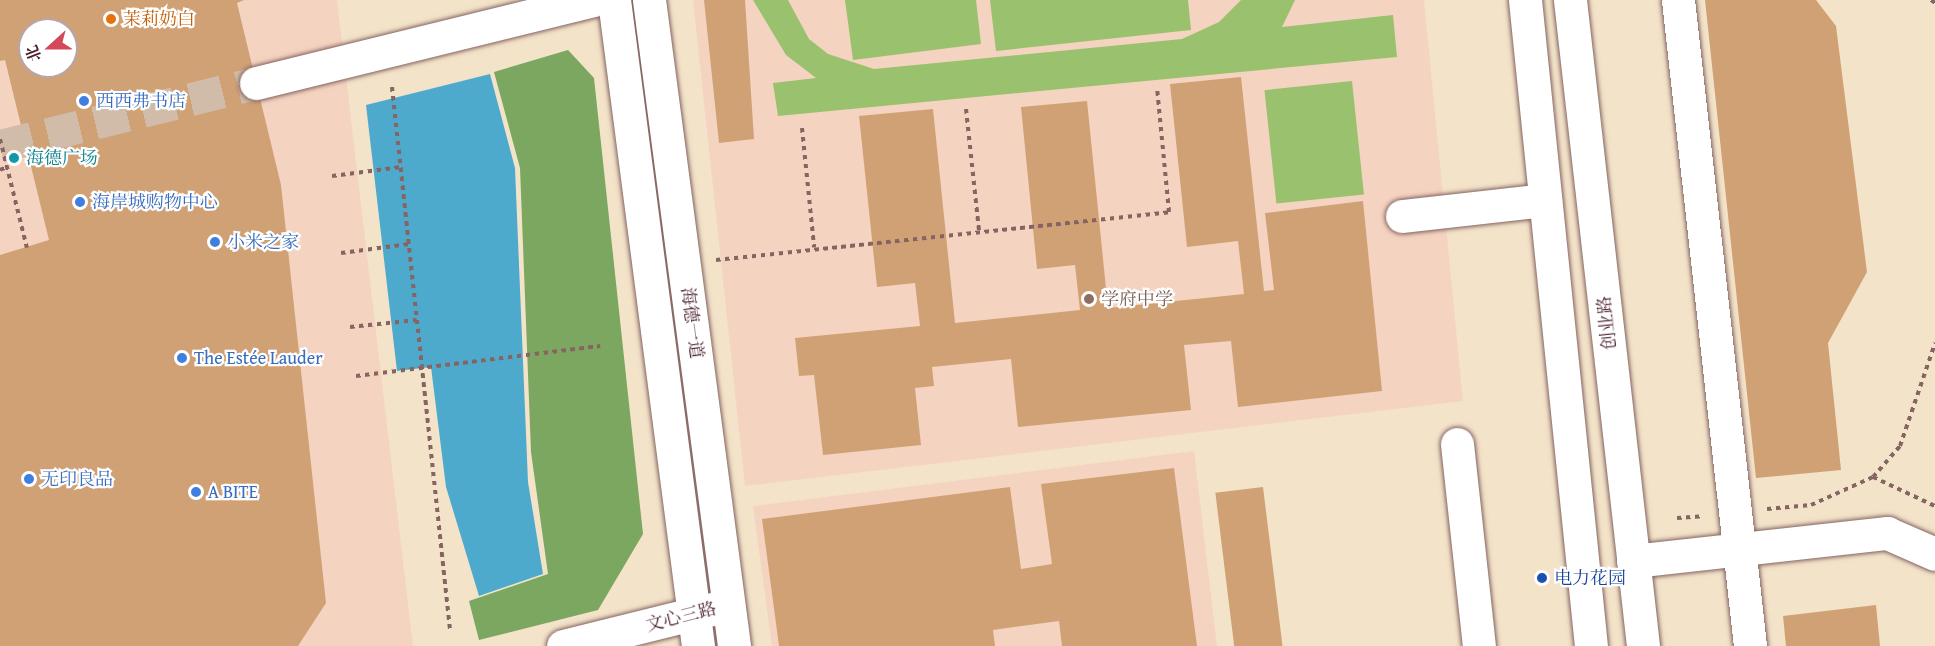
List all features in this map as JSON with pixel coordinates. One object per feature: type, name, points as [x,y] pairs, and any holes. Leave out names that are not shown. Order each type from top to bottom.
[{"type":"street","points":[[256,83],[593,0]]},
{"type":"street","name":"海德一道","points":[[614,0],[695,637]]},
{"type":"street","name":"海德一道","points":[[649,0],[732,629]]},
{"type":"street","points":[[1524,0],[1592,646]]},
{"type":"street","name":"创业路","points":[[1570,0],[1643,646]]},
{"type":"street","points":[[1678,0],[1750,646]]},
{"type":"street","points":[[1401,216],[1545,200]]},
{"type":"street","points":[[1457,444],[1479,646]]},
{"type":"street","points":[[1633,561],[1887,533],[1935,554]]},
{"type":"street","name":"文心三路","points":[[563,646],[695,637],[732,629]]},
{"type":"path","points":[[392,87],[450,630]]},
{"type":"path","points":[[709,261],[979,230],[1169,212],[1157,88]]},
{"type":"path","points":[[966,109],[979,230]]},
{"type":"path","points":[[801,128],[814,248]]},
{"type":"path","points":[[0,139],[27,248]]},
{"type":"path","points":[[0,170],[7,167]]},
{"type":"path","points":[[332,177],[401,167]]},
{"type":"path","points":[[341,253],[409,243]]},
{"type":"path","points":[[350,327],[417,320]]},
{"type":"path","points":[[1677,518],[1810,505],[1873,477],[1900,446],[1935,342]]},
{"type":"path","points":[[356,376],[600,346]]},
{"type":"path","points":[[1873,477],[1935,506]]},
{"type":"shaded area","points":[[0,0],[337,0],[413,646],[0,646]]},
{"type":"shaded area","name":"学府中学","points":[[693,0],[1424,0],[1463,401],[745,486]]},
{"type":"shaded area","points":[[1194,451],[1217,646],[772,646],[753,506]]},
{"type":"green space","points":[[753,0],[788,0],[809,39],[828,54],[874,69],[1182,39],[1219,22],[1241,0],[1295,0],[1282,27],[1393,15],[1397,57],[778,116],[773,83],[816,78],[786,55]]},
{"type":"green space","points":[[845,0],[976,0],[981,44],[853,60]]},
{"type":"green space","points":[[990,0],[1188,0],[1191,30],[996,51]]},
{"type":"green space","points":[[568,50],[594,78],[643,534],[598,610],[479,640],[469,601],[548,574],[531,452],[520,168],[494,72]]},
{"type":"green space","points":[[1352,81],[1364,194],[1276,204],[1264,90]]},
{"type":"water","points":[[490,74],[515,168],[528,482],[543,574],[479,596],[446,487],[431,367],[397,371],[366,105]]},
{"type":"building","points":[[0,0],[244,0],[237,3],[281,185],[326,603],[298,646],[0,646],[0,255],[49,240],[5,60],[0,61]]},
{"type":"building","points":[[704,0],[745,0],[754,139],[719,143]]},
{"type":"building","points":[[1705,0],[1816,0],[1836,26],[1867,272],[1828,343],[1841,470],[1756,478]]},
{"type":"building","points":[[1241,77],[1264,291],[1274,290],[1265,213],[1363,201],[1382,391],[1238,407],[1231,341],[1184,345],[1191,410],[1018,427],[1011,359],[932,367],[934,386],[915,388],[921,445],[823,455],[814,375],[799,376],[795,338],[920,326],[915,283],[877,287],[859,116],[933,109],[955,323],[1080,310],[1075,265],[1037,269],[1021,107],[1087,101],[1108,308],[1244,294],[1238,241],[1187,247],[1170,84]]},
{"type":"building","points":[[1174,468],[1197,646],[1062,646],[1059,621],[993,630],[995,646],[779,646],[762,519],[1010,487],[1021,569],[1052,564],[1041,484]]},
{"type":"building","points":[[1263,487],[1282,646],[1234,646],[1215,493]]},
{"type":"building","points":[[1876,605],[1880,646],[1786,646],[1783,616]]},
{"type":"tunnel","points":[[0,146],[256,83]]},
{"type":"place","name":"茉莉奶白","points":[[111,19]]},
{"type":"place","name":"西西弗书店","points":[[84,101]]},
{"type":"place","name":"海德广场","points":[[14,158]]},
{"type":"place","name":"海岸城购物中心","points":[[80,202]]},
{"type":"place","name":"小米之家","points":[[215,242]]},
{"type":"place","name":"学府中学","points":[[1089,299]]},
{"type":"place","name":"The Estée Lauder","points":[[182,358]]},
{"type":"place","name":"无印良品","points":[[29,479]]},
{"type":"place","name":"A BITE","points":[[196,492]]},
{"type":"place","name":"电力花园","points":[[1542,578]]}]
